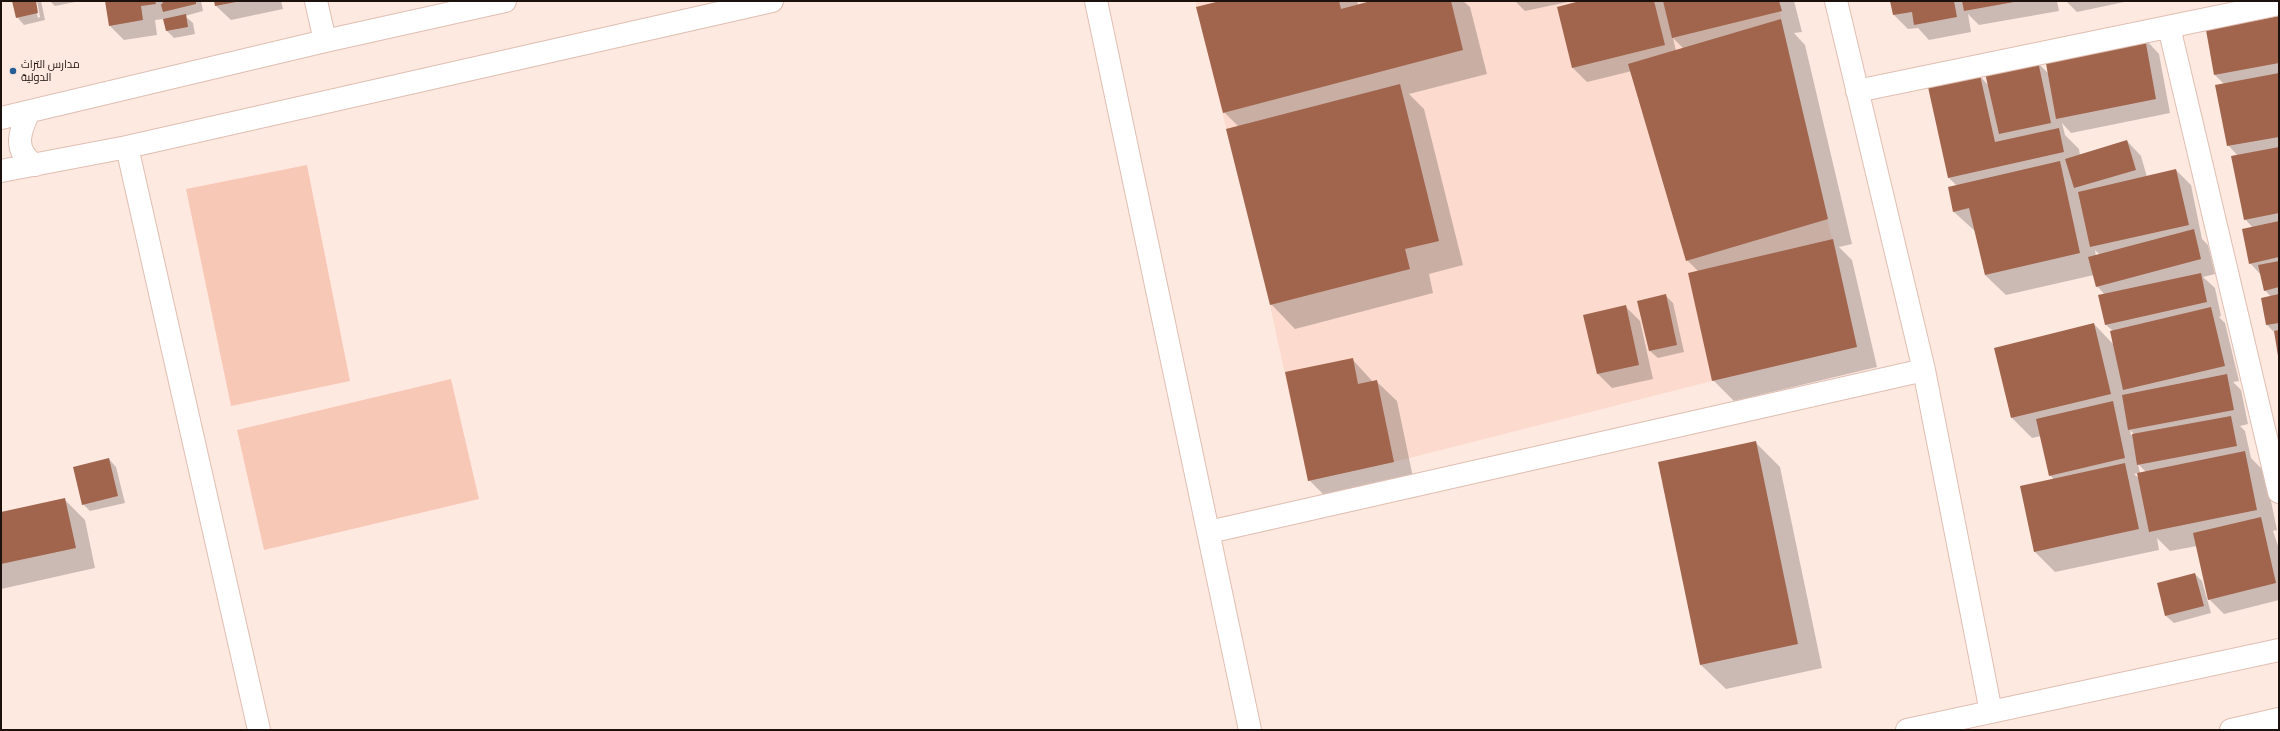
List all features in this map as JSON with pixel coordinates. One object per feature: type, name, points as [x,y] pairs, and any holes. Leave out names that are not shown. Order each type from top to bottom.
[{"type":"street","points":[[316,1],[325,41]]},
{"type":"street","points":[[1,118],[325,41],[505,1]]},
{"type":"street","points":[[1,171],[127,147],[772,1]]},
{"type":"street","points":[[1096,1],[1250,730]]},
{"type":"street","points":[[1836,1],[1924,370],[1991,712]]},
{"type":"street","points":[[1857,91],[2279,4]]},
{"type":"street","points":[[2168,27],[2279,492]]},
{"type":"street","points":[[29,112],[22,125],[20,141],[27,160],[35,165]]},
{"type":"street","points":[[127,147],[259,730]]},
{"type":"street","points":[[1209,532],[1924,370]]},
{"type":"street","points":[[1907,730],[2279,650]]},
{"type":"street","points":[[2235,730],[2279,719]]},
{"type":"shaded area","points":[[1196,1],[1779,1],[1781,19],[1857,347],[1712,381],[1394,462],[1308,481],[1270,305],[1196,7]]},
{"type":"shaded area","points":[[307,165],[350,381],[231,406],[186,189]]},
{"type":"shaded area","points":[[451,379],[479,499],[264,550],[237,430]]},
{"type":"building","points":[[12,1],[36,1],[38,13],[16,18]]},
{"type":"building","points":[[105,1],[155,1],[156,4],[141,6],[143,20],[109,26]]},
{"type":"building","points":[[164,1],[196,1],[196,4],[163,12],[161,5]]},
{"type":"building","points":[[214,1],[236,1],[236,2],[215,6]]},
{"type":"building","points":[[1220,1],[1339,1],[1341,9],[1371,1],[1451,1],[1463,50],[1223,113],[1196,7]]},
{"type":"building","points":[[1580,1],[1654,1],[1665,45],[1572,68],[1557,7]]},
{"type":"building","points":[[1663,1],[1779,1],[1782,11],[1672,38]]},
{"type":"building","points":[[1890,1],[1954,1],[1957,17],[1914,25],[1912,12],[1893,15]]},
{"type":"building","points":[[1962,1],[2014,1],[2014,2],[1964,11]]},
{"type":"building","points":[[186,14],[188,27],[166,31],[163,19]]},
{"type":"building","points":[[2279,16],[2279,63],[2214,75],[2206,30]]},
{"type":"building","points":[[1781,19],[1828,219],[1686,261],[1628,64]]},
{"type":"building","points":[[2145,38],[2156,99],[2056,119],[2045,58]]},
{"type":"building","points":[[2038,61],[2051,123],[1999,134],[1985,73]]},
{"type":"building","points":[[2279,73],[2279,137],[2227,146],[2215,85]]},
{"type":"building","points":[[1980,75],[1995,142],[2059,128],[2064,152],[1948,178],[1928,87]]},
{"type":"building","points":[[1400,84],[1439,241],[1405,249],[1410,269],[1270,305],[1226,129]]},
{"type":"building","points":[[2127,140],[2136,170],[2074,188],[2065,159]]},
{"type":"building","points":[[2279,147],[2279,213],[2244,220],[2231,156]]},
{"type":"building","points":[[2060,161],[2080,253],[1985,275],[1969,208],[1953,212],[1948,187]]},
{"type":"building","points":[[2176,169],[2189,225],[2090,247],[2078,192]]},
{"type":"building","points":[[2279,221],[2279,257],[2249,264],[2242,229]]},
{"type":"building","points":[[2194,229],[2201,259],[2096,287],[2088,257]]},
{"type":"building","points":[[1833,239],[1857,347],[1712,381],[1688,273]]},
{"type":"building","points":[[2279,261],[2279,287],[2264,291],[2258,265]]},
{"type":"building","points":[[2201,273],[2207,302],[2105,325],[2098,295]]},
{"type":"building","points":[[1666,294],[1677,345],[1649,351],[1637,301]]},
{"type":"building","points":[[2279,294],[2279,323],[2266,325],[2261,298]]},
{"type":"building","points":[[1626,305],[1639,365],[1597,374],[1583,315]]},
{"type":"building","points":[[2211,307],[2225,366],[2123,390],[2110,331]]},
{"type":"building","points":[[2094,323],[2111,394],[2011,418],[1994,348]]},
{"type":"building","points":[[2279,330],[2279,356],[2278,356],[2274,331]]},
{"type":"building","points":[[1353,358],[1358,384],[1377,380],[1394,462],[1308,481],[1285,372]]},
{"type":"building","points":[[2227,374],[2234,410],[2128,430],[2122,395]]},
{"type":"building","points":[[2113,401],[2125,458],[2049,476],[2036,419]]},
{"type":"building","points":[[2231,416],[2237,446],[2137,465],[2132,434]]},
{"type":"building","points":[[1756,441],[1798,644],[1700,665],[1658,462]]},
{"type":"building","points":[[2245,451],[2257,510],[2149,532],[2137,473]]},
{"type":"building","points":[[109,458],[118,496],[82,505],[73,467]]},
{"type":"building","points":[[2125,463],[2139,529],[2034,552],[2020,486]]},
{"type":"building","points":[[65,498],[76,548],[1,564],[1,512]]},
{"type":"building","points":[[2261,517],[2276,583],[2208,600],[2193,533]]},
{"type":"building","points":[[2195,573],[2204,606],[2165,616],[2157,583]]},
{"type":"place","name":"مدارس التراث الدولية","points":[[13,71]]}]
